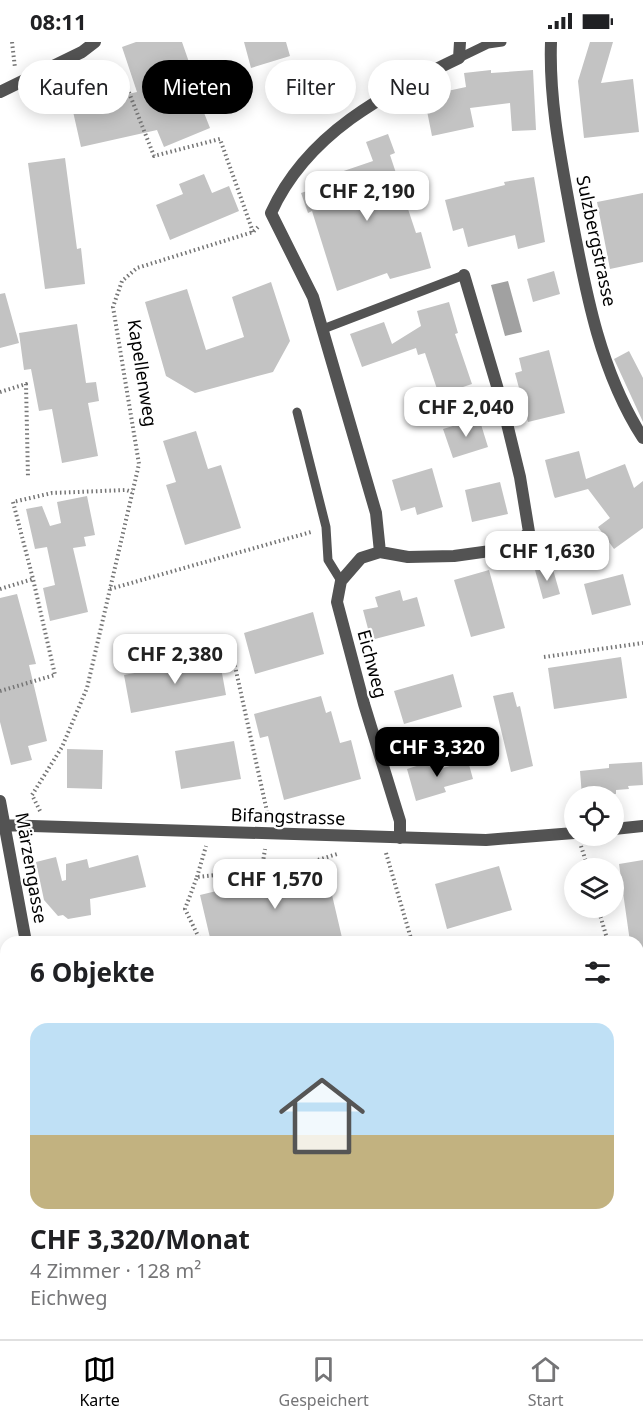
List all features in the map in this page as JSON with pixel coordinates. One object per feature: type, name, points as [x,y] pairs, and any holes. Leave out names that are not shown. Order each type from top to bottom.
[{"type":"street","points":[[0,92],[82,52],[95,42]]},
{"type":"street","points":[[380,552],[376,513],[313,297],[271,213],[280,193],[296,171],[355,113],[394,90],[459,58],[460,42]]},
{"type":"street","name":"Sulzbergstrasse","points":[[551,42],[550,71],[558,147],[585,288],[608,370],[643,438]]},
{"type":"street","points":[[341,580],[361,558],[380,552],[408,557],[454,556],[512,548],[529,532],[527,507],[505,414],[464,275]]},
{"type":"street","name":"Eichweg","points":[[341,580],[337,602],[364,704],[400,821],[400,838]]},
{"type":"street","name":"Märzengasse","points":[[0,801],[25,936]]},
{"type":"street","name":"Bifangstrasse","points":[[3,825],[486,840],[564,837]]},
{"type":"street","points":[[624,828],[643,826]]},
{"type":"lane","points":[[459,58],[488,44],[502,42]]},
{"type":"lane","points":[[323,329],[464,275]]},
{"type":"lane","points":[[297,412],[326,527],[328,560],[341,580]]},
{"type":"path","points":[[12,42],[15,85]]},
{"type":"path","points":[[82,52],[128,90],[154,156],[220,140],[253,232]]},
{"type":"path","name":"Kapellenweg","points":[[41,812],[32,795],[62,747],[87,688],[139,464],[113,308],[122,281],[137,268],[253,232],[271,213]]},
{"type":"path","points":[[0,392],[26,384],[28,478]]},
{"type":"path","points":[[0,691],[55,675],[13,502],[52,493],[126,490],[132,492]]},
{"type":"path","points":[[110,589],[326,527]]},
{"type":"path","points":[[0,589],[33,579]]},
{"type":"path","points":[[544,657],[643,643]]},
{"type":"path","points":[[231,648],[269,819],[268,835]]},
{"type":"path","points":[[198,936],[185,909],[206,845]]},
{"type":"path","points":[[197,877],[299,866],[346,851]]},
{"type":"path","points":[[385,852],[410,936]]},
{"type":"path","points":[[260,881],[263,856]]},
{"type":"path","points":[[601,918],[606,936]]},
{"type":"shaded area","points":[[508,281],[522,332],[505,336],[491,285]]},
{"type":"building","points":[[136,42],[182,42],[188,60],[142,60],[142,114],[204,114],[210,128],[164,147],[157,130],[81,147],[74,114],[130,114],[130,94],[137,92],[130,71],[130,60],[126,60],[122,47]]},
{"type":"building","points":[[244,42],[286,42],[290,56],[277,60],[265,60],[265,64],[253,67],[253,60],[249,60]]},
{"type":"building","points":[[590,42],[613,42],[601,83],[633,79],[639,132],[584,138],[578,81]]},
{"type":"building","points":[[491,70],[491,73],[533,70],[536,130],[512,131],[510,103],[470,108],[474,127],[432,136],[428,114],[451,114],[451,90],[466,87],[464,73]]},
{"type":"building","points":[[388,134],[395,153],[390,155],[416,233],[421,232],[431,268],[390,279],[387,273],[337,291],[312,211],[308,213],[301,193],[331,183],[329,176],[373,161],[366,142]]},
{"type":"building","points":[[65,158],[77,249],[81,248],[85,284],[45,289],[28,163]]},
{"type":"building","points":[[204,174],[212,193],[229,186],[239,211],[170,240],[156,205],[183,194],[179,184]]},
{"type":"building","points":[[534,177],[545,242],[518,249],[515,235],[468,247],[463,228],[453,231],[445,200],[505,185],[504,182]]},
{"type":"building","points":[[643,193],[643,262],[610,269],[597,202]]},
{"type":"building","points":[[554,271],[560,294],[533,302],[527,279]]},
{"type":"building","points":[[271,282],[290,341],[273,372],[195,393],[166,376],[145,302],[187,289],[206,350],[244,337],[232,297]]},
{"type":"building","points":[[5,293],[19,343],[0,348],[0,294]]},
{"type":"building","points":[[449,302],[458,333],[455,334],[472,384],[439,395],[425,353],[418,355],[416,348],[362,367],[350,334],[384,322],[392,344],[421,326],[417,311]]},
{"type":"building","points":[[77,324],[86,383],[96,382],[99,401],[88,403],[98,456],[62,463],[52,409],[39,411],[31,369],[24,370],[19,333]]},
{"type":"building","points":[[549,350],[565,413],[528,422],[515,373],[522,371],[519,358]]},
{"type":"building","points":[[629,351],[643,378],[643,422],[614,359]]},
{"type":"building","points":[[479,418],[488,447],[453,458],[443,429]]},
{"type":"building","points":[[196,431],[208,469],[221,465],[241,528],[185,545],[166,485],[176,482],[163,441]]},
{"type":"building","points":[[579,451],[586,479],[625,464],[634,488],[643,481],[643,528],[614,549],[598,527],[610,518],[588,489],[555,498],[554,496],[545,460]]},
{"type":"building","points":[[432,468],[443,507],[417,515],[415,507],[401,511],[392,480]]},
{"type":"building","points":[[500,482],[508,514],[472,522],[465,490]]},
{"type":"building","points":[[87,496],[95,535],[84,537],[86,546],[73,548],[88,612],[50,621],[43,588],[55,585],[47,547],[35,549],[26,509],[42,506],[50,526],[61,523],[57,502]]},
{"type":"building","points":[[552,566],[560,594],[543,599],[535,570]]},
{"type":"building","points":[[489,570],[505,628],[471,637],[454,580]]},
{"type":"building","points":[[623,574],[631,605],[592,615],[584,584]]},
{"type":"building","points":[[400,590],[403,601],[417,597],[425,626],[371,640],[363,610],[378,607],[375,597]]},
{"type":"building","points":[[17,594],[36,664],[29,665],[47,741],[28,746],[32,760],[11,765],[0,722],[0,598]]},
{"type":"building","points":[[313,612],[324,654],[255,674],[244,633]]},
{"type":"building","points":[[219,657],[226,695],[131,713],[124,675]]},
{"type":"building","points":[[621,657],[627,698],[554,709],[548,668]]},
{"type":"building","points":[[453,674],[462,707],[404,724],[394,691]]},
{"type":"building","points":[[513,692],[517,707],[520,706],[533,766],[511,772],[493,696]]},
{"type":"building","points":[[321,696],[326,713],[331,711],[340,743],[351,740],[361,779],[284,800],[268,736],[260,738],[254,714]]},
{"type":"building","points":[[234,741],[241,779],[181,789],[175,751]]},
{"type":"building","points":[[67,749],[103,750],[102,789],[67,788]]},
{"type":"building","points":[[436,760],[439,769],[468,761],[473,779],[444,787],[446,792],[416,801],[407,769]]},
{"type":"building","points":[[642,762],[643,785],[628,786],[629,789],[624,789],[624,786],[581,786],[580,771],[609,768],[609,764]]},
{"type":"building","points":[[138,855],[146,887],[90,899],[91,915],[68,919],[63,915],[58,916],[44,900],[36,862],[56,857],[62,881],[66,880],[66,864],[87,859],[89,868]]},
{"type":"building","points":[[643,860],[643,936],[629,936],[624,899],[624,863]]},
{"type":"building","points":[[325,865],[342,936],[210,936],[200,895]]},
{"type":"building","points":[[499,866],[512,910],[447,929],[435,884]]}]
